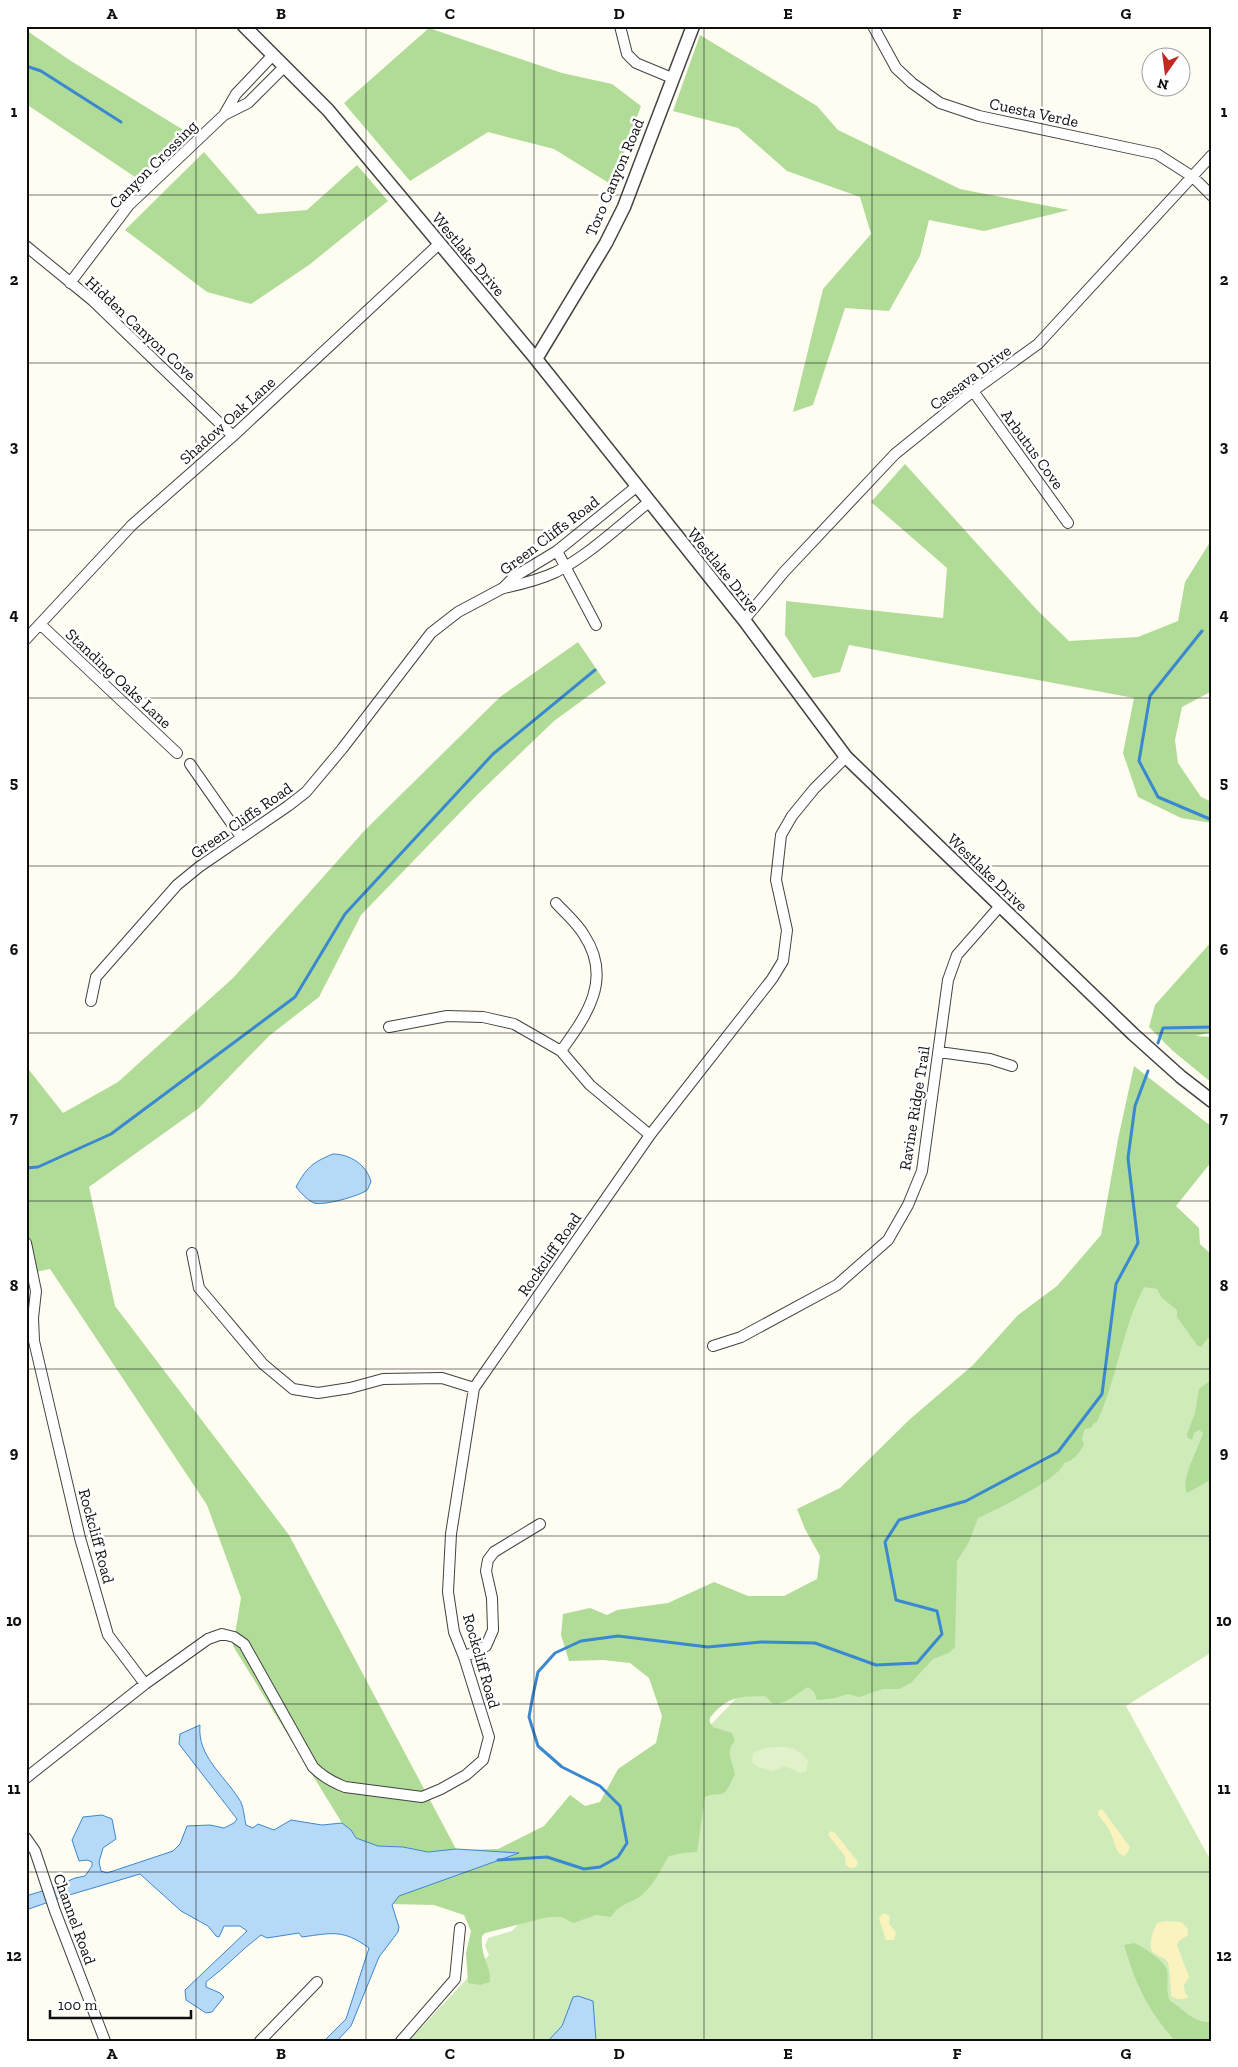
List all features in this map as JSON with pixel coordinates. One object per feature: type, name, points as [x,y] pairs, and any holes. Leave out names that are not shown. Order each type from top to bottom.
[{"type":"street","name":"Westlake Drive","points":[[244,26],[328,110],[536,359],[636,487],[744,620],[846,757],[1139,1039],[1181,1078],[1212,1101]]},
{"type":"street","points":[[620,26],[627,54],[636,63],[672,78]]},
{"type":"street","name":"Toro Canyon Road","points":[[536,359],[606,243],[620,213],[693,26]]},
{"type":"street","name":"Cuesta Verde","points":[[873,26],[896,68],[912,83],[940,103],[979,116],[1157,154],[1193,177],[1212,196]]},
{"type":"street","name":"Canyon Crossing","points":[[224,116],[236,94],[273,55]]},
{"type":"street","name":"Canyon Crossing","points":[[70,283],[129,205],[224,116],[248,103],[285,66]]},
{"type":"street","name":"Cassava Drive","points":[[744,620],[784,572],[895,454],[973,392],[1038,344],[1212,155]]},
{"type":"street","name":"Shadow Oak Lane","points":[[26,639],[132,525],[234,436],[439,244]]},
{"type":"street","name":"Hidden Canyon Cove","points":[[26,246],[92,300],[234,436]]},
{"type":"street","name":"Arbutus Cove","points":[[973,392],[1068,524]]},
{"type":"street","name":"Green Cliffs Road","points":[[503,588],[514,577],[557,551],[636,487]]},
{"type":"street","name":"Green Cliffs Road","points":[[91,1001],[96,977],[170,892],[241,837],[306,792],[342,749],[431,633],[458,612],[503,588],[528,582],[556,571],[586,553],[649,502]]},
{"type":"street","points":[[557,551],[596,625]]},
{"type":"street","name":"Standing Oaks Lane","points":[[40,624],[177,753]]},
{"type":"street","name":"Rockcliff Road","points":[[26,1243],[36,1292],[33,1318],[34,1341],[80,1538],[108,1635],[145,1684],[208,1639],[222,1634],[234,1637],[244,1644],[313,1767],[323,1778],[345,1787],[422,1797],[466,1775],[483,1760],[488,1737],[464,1657],[454,1632],[448,1592],[451,1534],[474,1388],[650,1135],[772,979],[783,961],[787,930],[776,880],[781,835],[792,816],[814,789],[846,757]]},
{"type":"street","points":[[190,764],[241,837]]},
{"type":"street","points":[[556,903],[584,935],[597,964],[596,992],[585,1018],[561,1052]]},
{"type":"street","name":"Ravine Ridge Trail","points":[[713,1346],[741,1337],[837,1286],[888,1240],[908,1205],[922,1171],[948,980],[957,955],[1000,906]]},
{"type":"street","points":[[389,1027],[447,1016],[483,1016],[514,1024],[561,1052],[590,1085],[650,1135]]},
{"type":"street","points":[[939,1052],[990,1059],[1012,1066]]},
{"type":"street","points":[[192,1253],[199,1288],[262,1364],[293,1389],[318,1393],[350,1388],[383,1379],[442,1378],[474,1388]]},
{"type":"street","points":[[464,1657],[486,1646],[493,1630],[492,1598],[486,1570],[488,1560],[494,1552],[540,1524]]},
{"type":"street","points":[[26,1778],[145,1684]]},
{"type":"street","name":"Channel Road","points":[[26,1838],[35,1851],[55,1911],[105,2041]]},
{"type":"street","points":[[401,2041],[456,1979],[460,1928]]},
{"type":"street","points":[[260,2041],[318,1982]]},
{"type":"green space","points":[[429,28],[562,73],[612,84],[641,106],[612,185],[554,149],[488,132],[410,181],[344,103]]},
{"type":"green space","points":[[26,30],[71,61],[185,131],[138,179],[26,104]]},
{"type":"green space","points":[[700,35],[817,106],[838,130],[960,189],[1069,210],[984,231],[929,220],[920,256],[889,311],[845,308],[813,405],[793,412],[823,289],[871,234],[860,197],[787,171],[738,128],[673,111]]},
{"type":"green space","points":[[204,152],[258,214],[307,210],[357,165],[388,201],[309,265],[251,304],[207,292],[125,230]]},
{"type":"green space","points":[[905,464],[1037,610],[1069,641],[1138,637],[1178,621],[1185,582],[1212,539],[1212,691],[1182,707],[1175,740],[1178,763],[1201,797],[1212,802],[1212,823],[1181,818],[1138,797],[1123,753],[1134,698],[849,645],[840,672],[813,678],[785,635],[786,601],[943,618],[947,568],[871,502]]},
{"type":"green space","points":[[578,642],[606,683],[554,721],[478,794],[361,915],[319,997],[269,1036],[199,1108],[89,1187],[115,1306],[289,1535],[456,1849],[428,1852],[403,1847],[378,1846],[356,1838],[351,1830],[342,1823],[233,1646],[241,1598],[207,1505],[50,1269],[26,1274],[26,1066],[63,1113],[118,1082],[233,978],[365,830],[500,697]]},
{"type":"green space","points":[[1212,941],[1212,1032],[1196,1036],[1212,1037],[1212,1083],[1173,1051],[1149,1027],[1155,1005]]},
{"type":"green space","points":[[1134,1066],[1212,1127],[1212,1161],[1176,1206],[1199,1228],[1200,1244],[1212,1255],[1212,1338],[1208,1338],[1201,1347],[1197,1345],[1177,1317],[1177,1310],[1162,1298],[1157,1289],[1144,1287],[1130,1320],[1104,1406],[1097,1422],[1091,1428],[1085,1429],[1082,1438],[1084,1445],[1080,1451],[1074,1458],[1064,1463],[1060,1470],[1040,1485],[978,1518],[969,1542],[957,1561],[955,1647],[949,1653],[933,1659],[911,1683],[899,1689],[883,1689],[859,1697],[848,1694],[817,1700],[814,1692],[808,1687],[780,1703],[775,1704],[765,1696],[750,1697],[737,1698],[720,1707],[712,1715],[710,1721],[713,1727],[732,1733],[735,1741],[730,1749],[730,1757],[735,1775],[723,1793],[705,1797],[697,1852],[669,1856],[649,1888],[641,1896],[619,1908],[611,1917],[596,1915],[573,1923],[562,1917],[548,1917],[485,1933],[482,1936],[482,1943],[490,1982],[480,1985],[468,1983],[466,1953],[471,1931],[464,1915],[434,1905],[389,1904],[388,1886],[463,1850],[498,1849],[544,1826],[570,1795],[585,1806],[600,1802],[618,1769],[656,1743],[662,1716],[649,1678],[630,1663],[603,1660],[569,1661],[561,1635],[563,1614],[590,1608],[607,1615],[617,1610],[668,1603],[714,1582],[748,1596],[784,1596],[817,1579],[820,1556],[805,1529],[797,1509],[840,1488],[909,1420],[973,1365],[1018,1315],[1057,1286],[1101,1235],[1118,1139]]},
{"type":"green space","points":[[1144,1275],[1212,1298],[1212,1652],[1126,1706],[1212,1863],[1212,2041],[409,2041],[489,1955],[485,1946],[488,1938],[512,1931]]},
{"type":"green space","points":[[1212,1379],[1212,1462],[1210,1463],[1212,1479],[1187,1493],[1186,1480],[1188,1472],[1203,1433],[1199,1430],[1194,1433],[1192,1440],[1188,1438],[1187,1434],[1195,1413],[1199,1389]]},
{"type":"green space","points":[[772,1747],[785,1747],[798,1751],[806,1758],[808,1761],[806,1772],[800,1773],[785,1766],[773,1771],[758,1767],[752,1762],[753,1754],[760,1750]]},
{"type":"green space","points":[[1134,1943],[1153,1954],[1165,1966],[1170,2001],[1200,2021],[1212,2022],[1211,2041],[1175,2041],[1165,2029],[1150,2007],[1133,1973],[1124,1945]]},
{"type":"sand","points":[[1102,1809],[1130,1847],[1124,1856],[1117,1850],[1109,1830],[1098,1815],[1098,1811]]},
{"type":"sand","points":[[831,1831],[835,1833],[858,1862],[856,1867],[851,1868],[846,1865],[845,1856],[828,1835]]},
{"type":"sand","points":[[882,1914],[890,1916],[889,1924],[896,1932],[894,1940],[886,1940],[879,1919]]},
{"type":"sand","points":[[1165,1921],[1181,1922],[1188,1929],[1188,1935],[1179,1941],[1177,1945],[1189,1977],[1184,1985],[1185,1993],[1189,1997],[1185,1999],[1171,1996],[1168,1963],[1164,1958],[1154,1953],[1151,1947],[1151,1938],[1157,1923]]},
{"type":"water","points":[[333,1154],[346,1156],[357,1162],[366,1170],[371,1182],[367,1190],[357,1195],[333,1202],[314,1203],[306,1198],[296,1187],[311,1166]]},
{"type":"water","points":[[200,1725],[200,1736],[207,1756],[241,1802],[246,1825],[253,1828],[258,1824],[274,1830],[291,1820],[322,1825],[342,1823],[351,1830],[356,1838],[378,1846],[403,1847],[428,1852],[456,1849],[519,1853],[399,1896],[392,1905],[399,1927],[398,1932],[379,1957],[351,2026],[337,2041],[324,2041],[346,2019],[369,1948],[352,1938],[337,1934],[302,1937],[299,1933],[267,1938],[261,1935],[206,1982],[206,1987],[220,1993],[224,1997],[212,2012],[206,2013],[186,2000],[185,1990],[247,1931],[240,1926],[224,1926],[219,1937],[216,1936],[208,1926],[181,1911],[140,1874],[26,1910],[26,1896],[85,1876],[92,1866],[92,1862],[87,1860],[79,1861],[72,1840],[83,1817],[102,1815],[112,1819],[116,1839],[103,1848],[99,1862],[101,1871],[107,1873],[173,1851],[180,1844],[187,1826],[210,1825],[224,1828],[234,1823],[237,1819],[179,1744],[180,1734]]},
{"type":"water","points":[[578,1996],[593,2001],[596,2041],[548,2041],[562,2026],[573,1997]]},
{"type":"waterway","points":[[26,66],[41,71],[121,122]]},
{"type":"waterway","points":[[1202,631],[1150,696],[1139,761],[1158,797],[1212,820]]},
{"type":"waterway","points":[[26,1168],[38,1167],[111,1134],[295,997],[345,914],[493,754],[595,670]]},
{"type":"waterway","points":[[1158,1043],[1163,1028],[1212,1027]]},
{"type":"waterway","points":[[498,1860],[547,1857],[584,1869],[600,1867],[618,1857],[627,1843],[620,1806],[600,1786],[562,1767],[538,1746],[529,1717],[533,1695],[538,1672],[555,1653],[581,1641],[618,1636],[708,1647],[761,1642],[815,1643],[876,1665],[917,1663],[942,1634],[937,1611],[896,1600],[885,1542],[899,1520],[966,1501],[1058,1452],[1102,1394],[1116,1284],[1138,1243],[1128,1158],[1135,1106],[1148,1071]]}]
